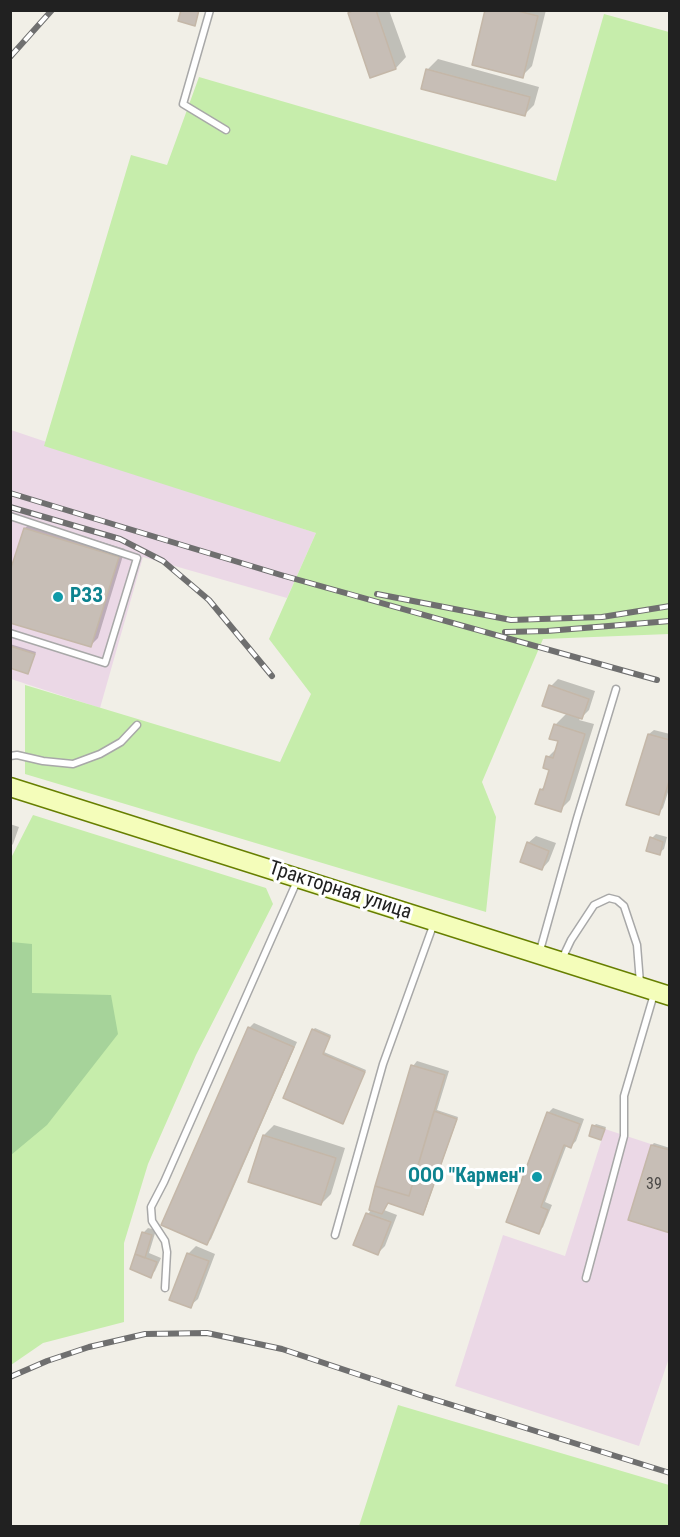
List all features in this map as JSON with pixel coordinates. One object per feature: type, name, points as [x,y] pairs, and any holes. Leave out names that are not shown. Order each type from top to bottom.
[{"type":"main road","name":"Тракторная улица","points":[[10,787],[655,991]]},
{"type":"lane","points":[[210,10],[183,104],[226,130]]},
{"type":"lane","points":[[10,516],[137,558],[105,663],[10,633]]},
{"type":"lane","points":[[539,954],[616,689]]},
{"type":"lane","points":[[10,756],[17,755],[73,764],[100,754],[121,742],[137,725]]},
{"type":"lane","points":[[165,1288],[167,1252],[165,1241],[152,1221],[151,1207],[298,877]]},
{"type":"lane","points":[[561,961],[571,940],[594,906],[609,898],[617,900],[624,906],[655,991],[624,1096],[624,1136],[586,1278]]},
{"type":"lane","points":[[335,1235],[383,1064],[435,922]]},
{"type":"shaded area","points":[[11,430],[316,533],[287,598],[143,557],[100,708],[11,679]]},
{"type":"shaded area","points":[[605,1129],[669,1150],[669,1358],[639,1446],[455,1386],[503,1235],[565,1256]]},
{"type":"green space","points":[[604,14],[669,32],[669,634],[543,639],[482,782],[496,817],[486,912],[25,774],[25,685],[280,762],[311,694],[269,639],[316,533],[44,446],[131,155],[167,165],[199,77],[556,181]]},
{"type":"green space","points":[[33,815],[266,888],[273,904],[196,1055],[148,1164],[124,1243],[124,1322],[43,1343],[11,1365],[10,860]]},
{"type":"green space","points":[[11,942],[32,944],[32,993],[111,995],[118,1034],[47,1125],[11,1155]]},
{"type":"green space","points":[[398,1405],[669,1485],[669,1526],[359,1526]]},
{"type":"building","points":[[181,10],[199,10],[195,26],[178,21]]},
{"type":"building","points":[[354,10],[376,10],[396,69],[370,78],[348,13]]},
{"type":"building","points":[[485,10],[514,10],[538,16],[523,78],[472,65]]},
{"type":"building","points":[[426,69],[530,97],[525,116],[421,89]]},
{"type":"building","name":"РЗЗ","points":[[24,528],[119,557],[91,647],[10,623],[10,571]]},
{"type":"building","points":[[10,646],[35,654],[28,674],[10,668]]},
{"type":"building","points":[[549,685],[589,699],[582,719],[542,706]]},
{"type":"building","points":[[554,724],[585,734],[561,812],[535,804],[540,789],[543,790],[549,770],[543,768],[546,756],[553,758],[558,741],[549,739]]},
{"type":"building","points":[[648,734],[670,740],[670,778],[659,815],[626,805]]},
{"type":"building","points":[[650,837],[663,842],[660,855],[646,851]]},
{"type":"building","points":[[527,842],[549,851],[542,870],[520,862]]},
{"type":"building","points":[[248,1027],[294,1047],[207,1245],[161,1225]]},
{"type":"building","points":[[312,1029],[330,1037],[323,1054],[365,1072],[343,1124],[283,1098]]},
{"type":"building","points":[[411,1065],[445,1075],[409,1196],[375,1186]]},
{"type":"building","points":[[434,1111],[457,1119],[423,1215],[388,1203],[382,1214],[369,1210],[375,1186],[409,1196]]},
{"type":"building","name":"ООО \"Кармен\"","points":[[547,1112],[580,1124],[571,1148],[564,1145],[541,1207],[548,1210],[539,1234],[506,1222]]},
{"type":"building","points":[[592,1125],[605,1129],[601,1140],[589,1136]]},
{"type":"building","points":[[263,1135],[336,1158],[321,1205],[248,1182]]},
{"type":"building","points":[[651,1145],[670,1150],[670,1233],[628,1220]]},
{"type":"building","points":[[366,1213],[391,1222],[378,1255],[353,1245]]},
{"type":"building","points":[[142,1232],[152,1235],[145,1258],[135,1254]]},
{"type":"building","points":[[187,1253],[209,1261],[191,1308],[169,1300]]},
{"type":"building","points":[[135,1254],[157,1262],[151,1278],[130,1269]]},
{"type":"railway","points":[[10,57],[52,10]]},
{"type":"railway","points":[[10,493],[281,575],[657,680]]},
{"type":"railway","points":[[10,507],[120,539],[163,561],[209,600],[272,676]]},
{"type":"railway","points":[[377,594],[511,620],[602,617],[670,606]]},
{"type":"railway","points":[[505,632],[670,621]]},
{"type":"railway","points":[[10,1377],[47,1361],[89,1347],[145,1334],[207,1333],[282,1349],[420,1395],[670,1473]]},
{"type":"place","name":"РЗЗ","points":[[58,597]]},
{"type":"place","name":"ООО \"Кармен\"","points":[[537,1177]]}]
